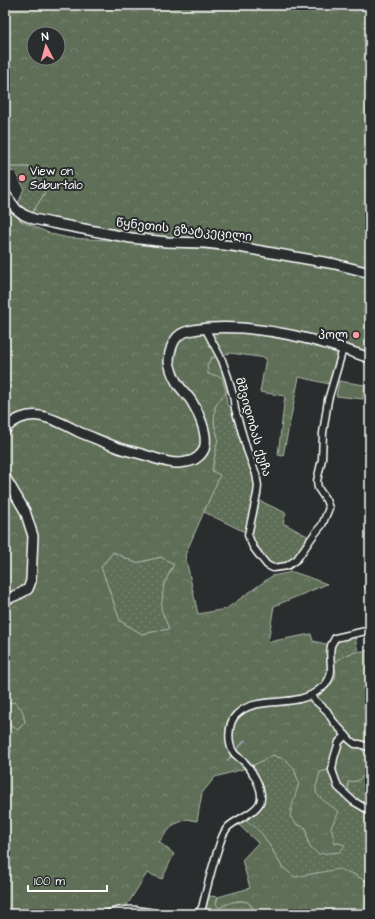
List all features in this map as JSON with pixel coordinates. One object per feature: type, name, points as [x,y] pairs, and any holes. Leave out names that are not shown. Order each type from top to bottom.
[{"type":"main road","name":"წყნეთის გზატკეცილი","points":[[5,194],[16,208],[24,215],[52,223],[146,240],[234,246],[335,264],[370,273]]},
{"type":"main road","points":[[5,430],[9,425],[19,419],[28,416],[40,416],[56,421],[117,447],[163,461],[176,463],[186,462],[196,459],[206,446],[201,419],[192,402],[176,382],[171,370],[169,360],[172,345],[180,335],[189,331],[206,328],[252,328],[309,339],[370,358]]},
{"type":"main road","points":[[5,477],[26,511],[33,536],[31,581],[28,589],[5,600]]},
{"type":"street","name":"მშვიდობას ქუჩა","points":[[206,328],[222,360],[228,377],[235,409],[256,474],[258,486],[257,494],[248,535],[259,556],[267,565],[273,568],[287,566],[297,559],[322,525],[329,508],[326,500],[320,493],[317,482],[322,459],[326,409],[343,349]]},
{"type":"street","points":[[197,914],[202,908],[214,860],[221,838],[227,827],[250,812],[262,800],[259,786],[251,770],[234,753],[230,745],[230,726],[235,716],[245,709],[257,705],[301,700],[318,691],[328,682],[331,672],[331,646],[335,638],[370,630]]},
{"type":"street","points":[[310,696],[327,711],[350,740],[355,744],[360,744],[370,748]]},
{"type":"street","points":[[346,735],[339,742],[332,770],[338,787],[353,801],[370,811]]},
{"type":"street","points":[[108,914],[124,910],[139,910],[158,914]]},
{"type":"green space","points":[[5,5],[370,5],[370,270],[276,249],[233,242],[149,237],[56,221],[32,213],[45,193],[29,167],[5,167]]},
{"type":"green space","points":[[5,167],[28,167],[45,193],[32,213],[18,204],[24,188],[15,171],[5,172]]},
{"type":"green space","points":[[5,205],[21,221],[51,234],[69,238],[126,241],[154,246],[207,249],[301,260],[351,270],[370,276],[370,354],[299,335],[258,327],[240,325],[201,326],[193,330],[228,327],[253,328],[309,339],[343,349],[329,384],[299,377],[283,456],[278,455],[285,396],[260,392],[266,358],[230,353],[211,358],[207,365],[208,374],[222,377],[226,392],[215,407],[214,423],[218,438],[212,471],[220,475],[185,555],[198,614],[226,609],[272,576],[293,572],[327,584],[274,606],[268,642],[311,634],[313,641],[331,646],[331,670],[327,683],[319,691],[309,697],[293,701],[253,706],[244,709],[237,714],[231,725],[229,741],[235,754],[245,763],[247,768],[215,777],[202,793],[197,821],[187,819],[173,825],[159,842],[174,854],[162,879],[147,873],[124,910],[107,914],[5,914],[5,756],[11,753],[10,743],[5,742],[5,722],[18,730],[25,722],[22,710],[17,704],[14,702],[5,704],[5,691],[10,689],[8,679],[5,677]],"holes":[[[113,552],[136,563],[161,557],[174,564],[164,584],[161,609],[169,629],[142,634],[120,621],[101,567]]]},
{"type":"green space","points":[[217,356],[229,390],[226,393],[227,405],[233,408],[255,484],[254,498],[249,514],[247,533],[204,512],[219,476],[212,471],[218,438],[214,423],[215,407],[221,398],[208,375],[207,365],[211,358]]},
{"type":"green space","points":[[339,381],[365,385],[363,399],[336,396]]},
{"type":"green space","points":[[258,500],[286,513],[283,523],[309,537],[296,556],[282,565],[277,566],[271,564],[264,558],[255,546],[251,537]]},
{"type":"green space","points":[[113,552],[136,563],[161,557],[174,564],[164,584],[169,629],[142,634],[120,621],[101,567]]},
{"type":"green space","points":[[355,637],[358,652],[348,655],[333,664],[334,647],[336,644],[343,639]]},
{"type":"green space","points":[[370,650],[370,743],[355,742],[316,698],[328,688],[335,678],[336,673],[333,664],[342,657],[359,651]]},
{"type":"green space","points":[[311,699],[325,711],[344,734],[338,741],[328,770],[320,772],[316,787],[316,793],[339,812],[331,827],[335,844],[339,843],[345,845],[340,852],[318,854],[309,843],[306,828],[296,824],[290,816],[299,783],[294,768],[286,760],[273,755],[252,766],[234,748],[232,738],[234,723],[243,712],[258,707],[288,704]]},
{"type":"green space","points":[[14,702],[22,710],[25,722],[18,730],[5,722],[5,704]]},
{"type":"green space","points":[[347,741],[361,748],[368,757],[367,773],[357,781],[348,782],[348,793],[339,785],[334,770],[341,745]]},
{"type":"green space","points":[[361,748],[370,753],[370,809],[355,800],[348,793],[348,782],[357,781],[367,765],[368,757],[361,750]]},
{"type":"green space","points":[[273,755],[286,760],[294,768],[299,783],[297,790],[296,824],[306,828],[308,842],[311,849],[335,844],[323,800],[316,793],[315,787],[320,772],[328,770],[335,787],[370,814],[370,883],[353,874],[316,873],[295,878],[282,867],[262,834],[245,820],[239,825],[233,826],[260,806],[260,785],[252,766]]},
{"type":"green space","points":[[245,820],[253,825],[262,834],[282,867],[295,877],[339,869],[353,874],[370,883],[370,914],[247,914],[254,909],[250,904],[244,901],[233,902],[219,908],[216,904],[218,897],[250,888],[242,860],[258,843],[239,825]]},
{"type":"green space","points":[[209,896],[218,897],[216,904],[241,901],[248,902],[254,910],[247,914],[204,914]]},
{"type":"waterway","points":[[236,751],[245,740]]},
{"type":"waterway","points":[[227,761],[232,755]]},
{"type":"place","name":"View on Saburtalo","points":[[22,178]]},
{"type":"place","name":"პოლ","points":[[356,335]]}]
